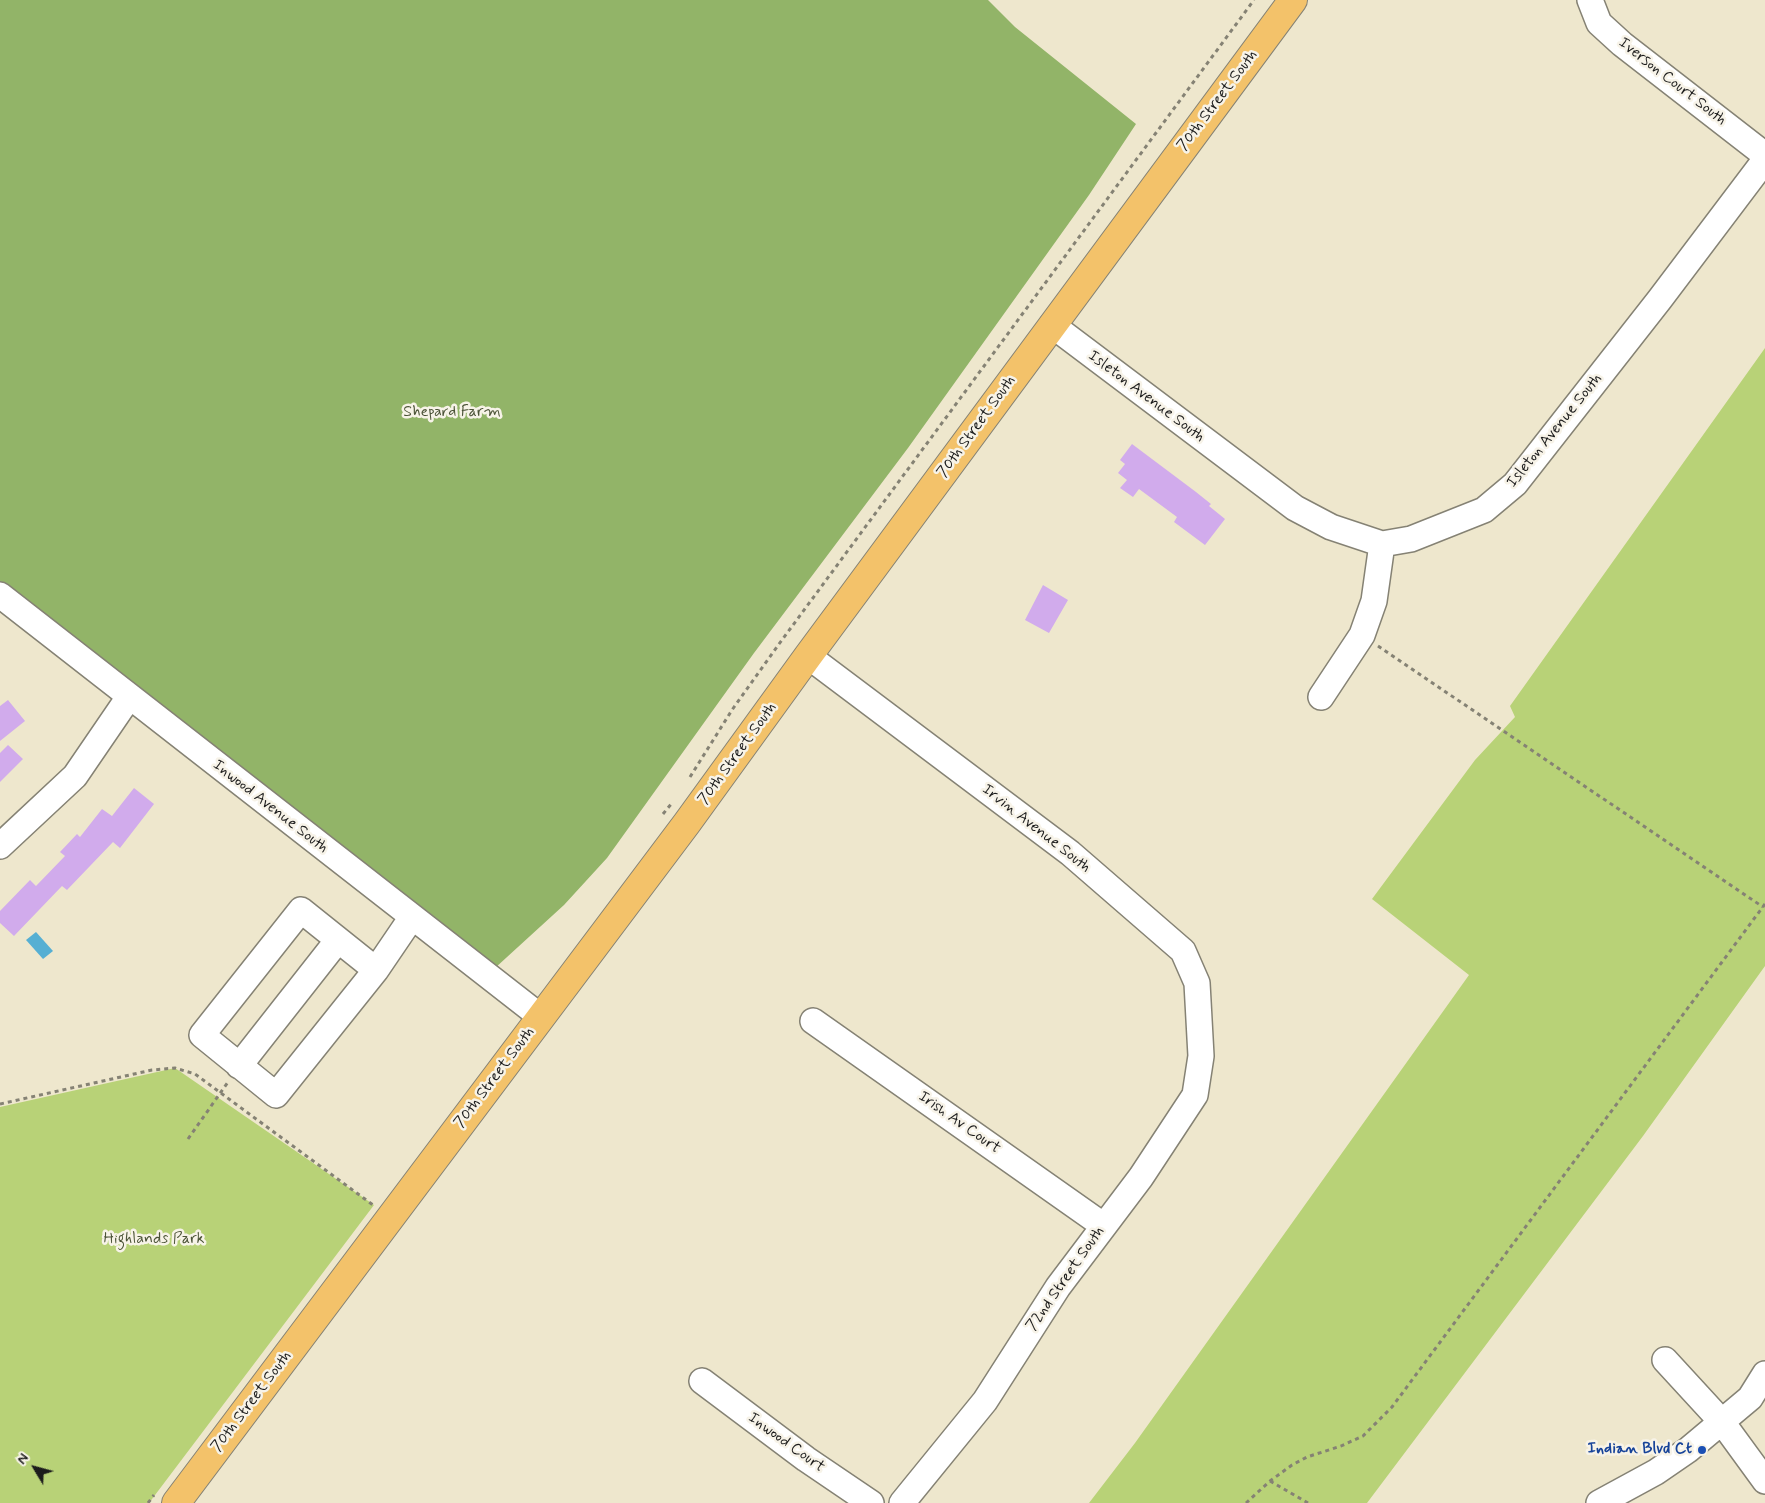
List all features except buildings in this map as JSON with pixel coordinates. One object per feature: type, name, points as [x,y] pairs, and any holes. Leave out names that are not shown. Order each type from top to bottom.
[{"type":"main road","name":"70th Street South","points":[[176,1503],[688,824],[808,656],[1293,0]]},
{"type":"street","name":"Iverson Court South","points":[[1590,0],[1600,23],[1622,44],[1765,155]]},
{"type":"street","name":"Isleton Avenue South","points":[[1052,326],[1295,508],[1331,527],[1382,544],[1434,531],[1484,510],[1515,484],[1660,299],[1765,160]]},
{"type":"street","points":[[1321,696],[1362,635],[1374,601],[1382,544]]},
{"type":"street","name":"Inwood Avenue South","points":[[0,595],[541,1017]]},
{"type":"street","name":"Irvin Avenue South","points":[[808,656],[1070,853],[1183,951],[1197,983],[1200,1043]]},
{"type":"street","points":[[0,846],[74,776],[129,697]]},
{"type":"street","points":[[376,970],[301,910],[202,1035],[276,1095],[376,970],[412,917]]},
{"type":"street","points":[[239,1066],[338,940]]},
{"type":"street","name":"Irish Av Court","points":[[813,1021],[1104,1226]]},
{"type":"street","name":"72nd Street South","points":[[902,1503],[984,1401],[1058,1287],[1141,1177],[1195,1095],[1201,1056],[1200,1043]]},
{"type":"street","points":[[1665,1360],[1722,1422],[1765,1481]]},
{"type":"street","points":[[1599,1503],[1656,1472],[1688,1450],[1750,1398],[1765,1374]]},
{"type":"street","name":"Inwood Court","points":[[702,1381],[806,1459],[871,1503]]},
{"type":"path","points":[[684,785],[756,676],[1254,0]]},
{"type":"path","points":[[1246,1503],[1270,1481],[1307,1457],[1342,1446],[1363,1436],[1392,1407],[1764,905],[1362,635]]},
{"type":"path","points":[[657,822],[674,800]]},
{"type":"path","points":[[188,1139],[239,1066]]},
{"type":"path","points":[[0,1104],[152,1070],[175,1068],[195,1074],[374,1205]]},
{"type":"path","points":[[1270,1481],[1308,1503]]},
{"type":"green space","name":"Shepard Farm","points":[[0,0],[988,0],[1015,27],[1136,124],[1089,195],[908,448],[754,653],[607,858],[564,905],[495,968],[0,584]]},
{"type":"green space","points":[[1765,348],[1765,966],[1643,1136],[1367,1503],[1089,1503],[1135,1443],[1469,975],[1372,899],[1475,760],[1515,717],[1510,706]]},
{"type":"green space","name":"Highlands Park","points":[[175,1068],[374,1205],[149,1503],[0,1503],[0,1107]]},
{"type":"water","points":[[36,932],[53,951],[43,959],[26,940]]},
{"type":"place","name":"Indian Blvd Ct","points":[[1702,1450]]}]
